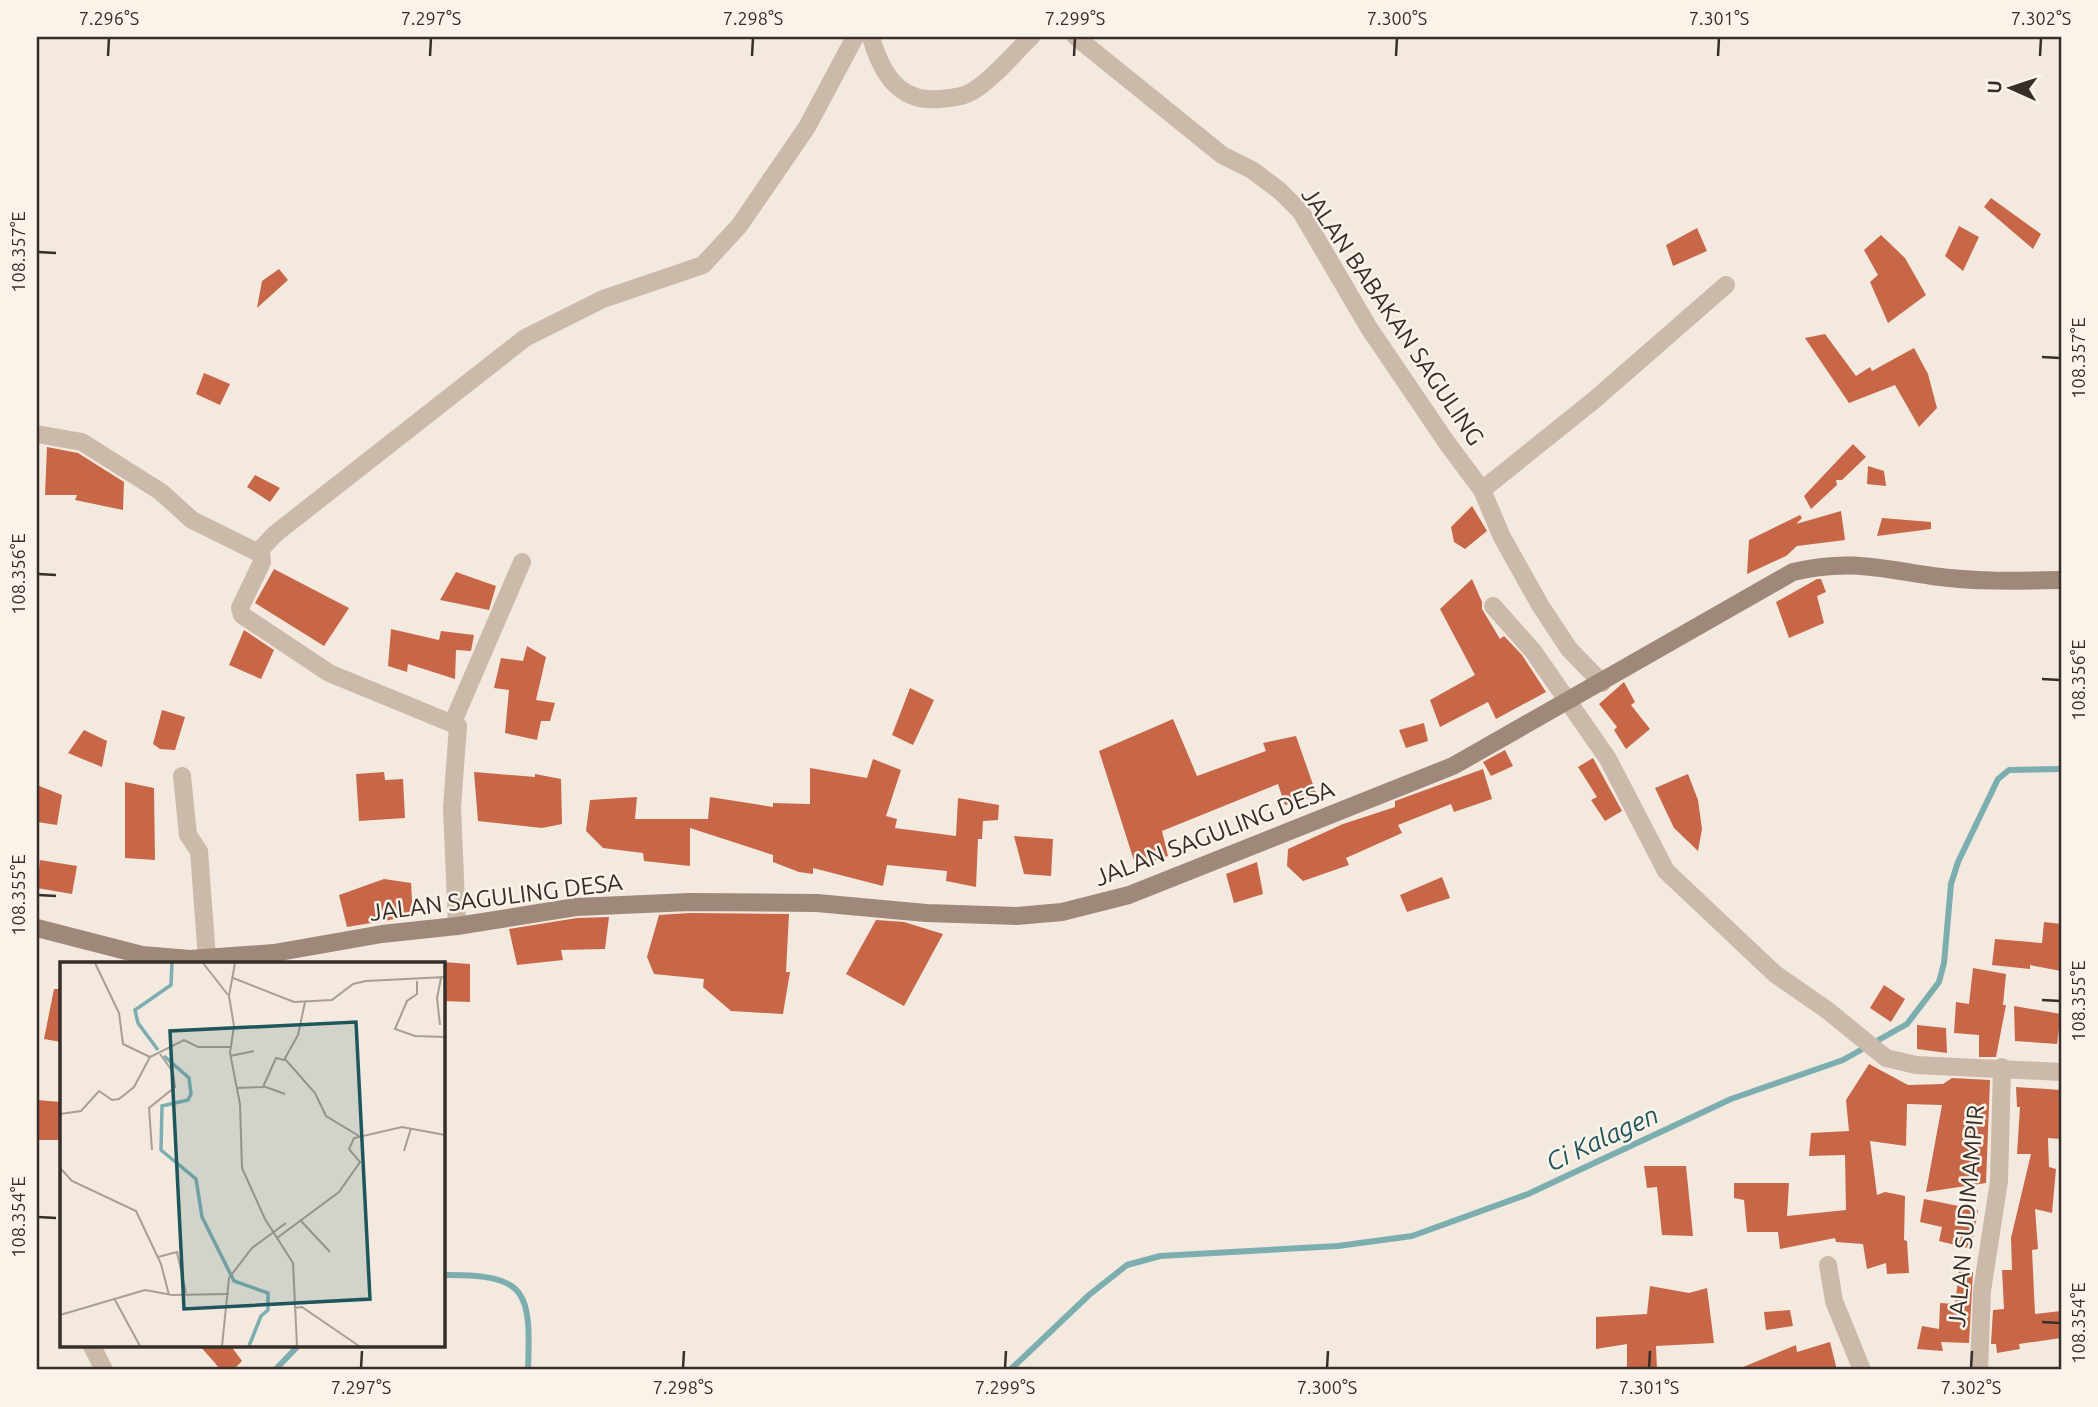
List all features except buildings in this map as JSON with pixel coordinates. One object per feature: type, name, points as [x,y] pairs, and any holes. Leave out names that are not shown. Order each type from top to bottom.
[{"type":"street","points":[[258,552],[275,534],[458,387],[524,338],[603,299],[703,265],[739,226],[807,127],[855,37]]},
{"type":"street","points":[[871,37],[878,62],[892,83],[905,94],[931,100],[957,98],[976,89],[1031,37]]},
{"type":"street","name":"JALAN BABAKAN SAGULING","points":[[1076,37],[1222,155],[1252,170],[1280,191],[1301,212],[1369,328],[1482,490],[1502,537],[1540,605],[1569,649],[1602,682]]},
{"type":"street","points":[[1482,490],[1593,401],[1726,285]]},
{"type":"street","points":[[37,434],[82,442],[161,492],[192,520],[258,552],[263,559],[240,608],[242,615],[328,673],[453,722],[458,730],[452,808],[457,926]]},
{"type":"street","points":[[453,722],[522,562]]},
{"type":"street","name":"JALAN SAGULING DESA","points":[[37,928],[141,960],[274,953],[382,934],[457,926],[576,907],[690,902],[817,903],[965,915],[1017,916],[1062,912],[1129,895],[1453,766],[1793,572],[1829,564],[1874,565],[1932,576],[1993,582],[2061,580]]},
{"type":"street","points":[[1493,606],[1533,651],[1608,759],[1666,872],[1775,974],[1885,1058],[1916,1065],[2002,1067],[2061,1072]]},
{"type":"street","points":[[182,776],[188,835],[199,850],[207,958]]},
{"type":"street","name":"JALAN SUDIMAMPIR","points":[[1979,1370],[1982,1291],[1999,1181],[2002,1067]]},
{"type":"street","points":[[1828,1265],[1835,1301],[1862,1370]]},
{"type":"street","points":[[93,1348],[104,1370]]},
{"type":"waterway","name":"Ci Kalagen","points":[[1010,1370],[1089,1295],[1127,1265],[1160,1256],[1338,1246],[1412,1236],[1528,1194],[1731,1099],[1843,1060],[1907,1024],[1939,982],[1944,963],[1951,884],[1958,862],[1998,779],[2009,770],[2061,769]]},
{"type":"waterway","name":"Ci Kalagen","points":[[444,1275],[493,1278],[518,1292],[525,1305],[528,1322],[528,1370]]},
{"type":"waterway","name":"Ci Kalagen","points":[[275,1370],[296,1348]]}]
